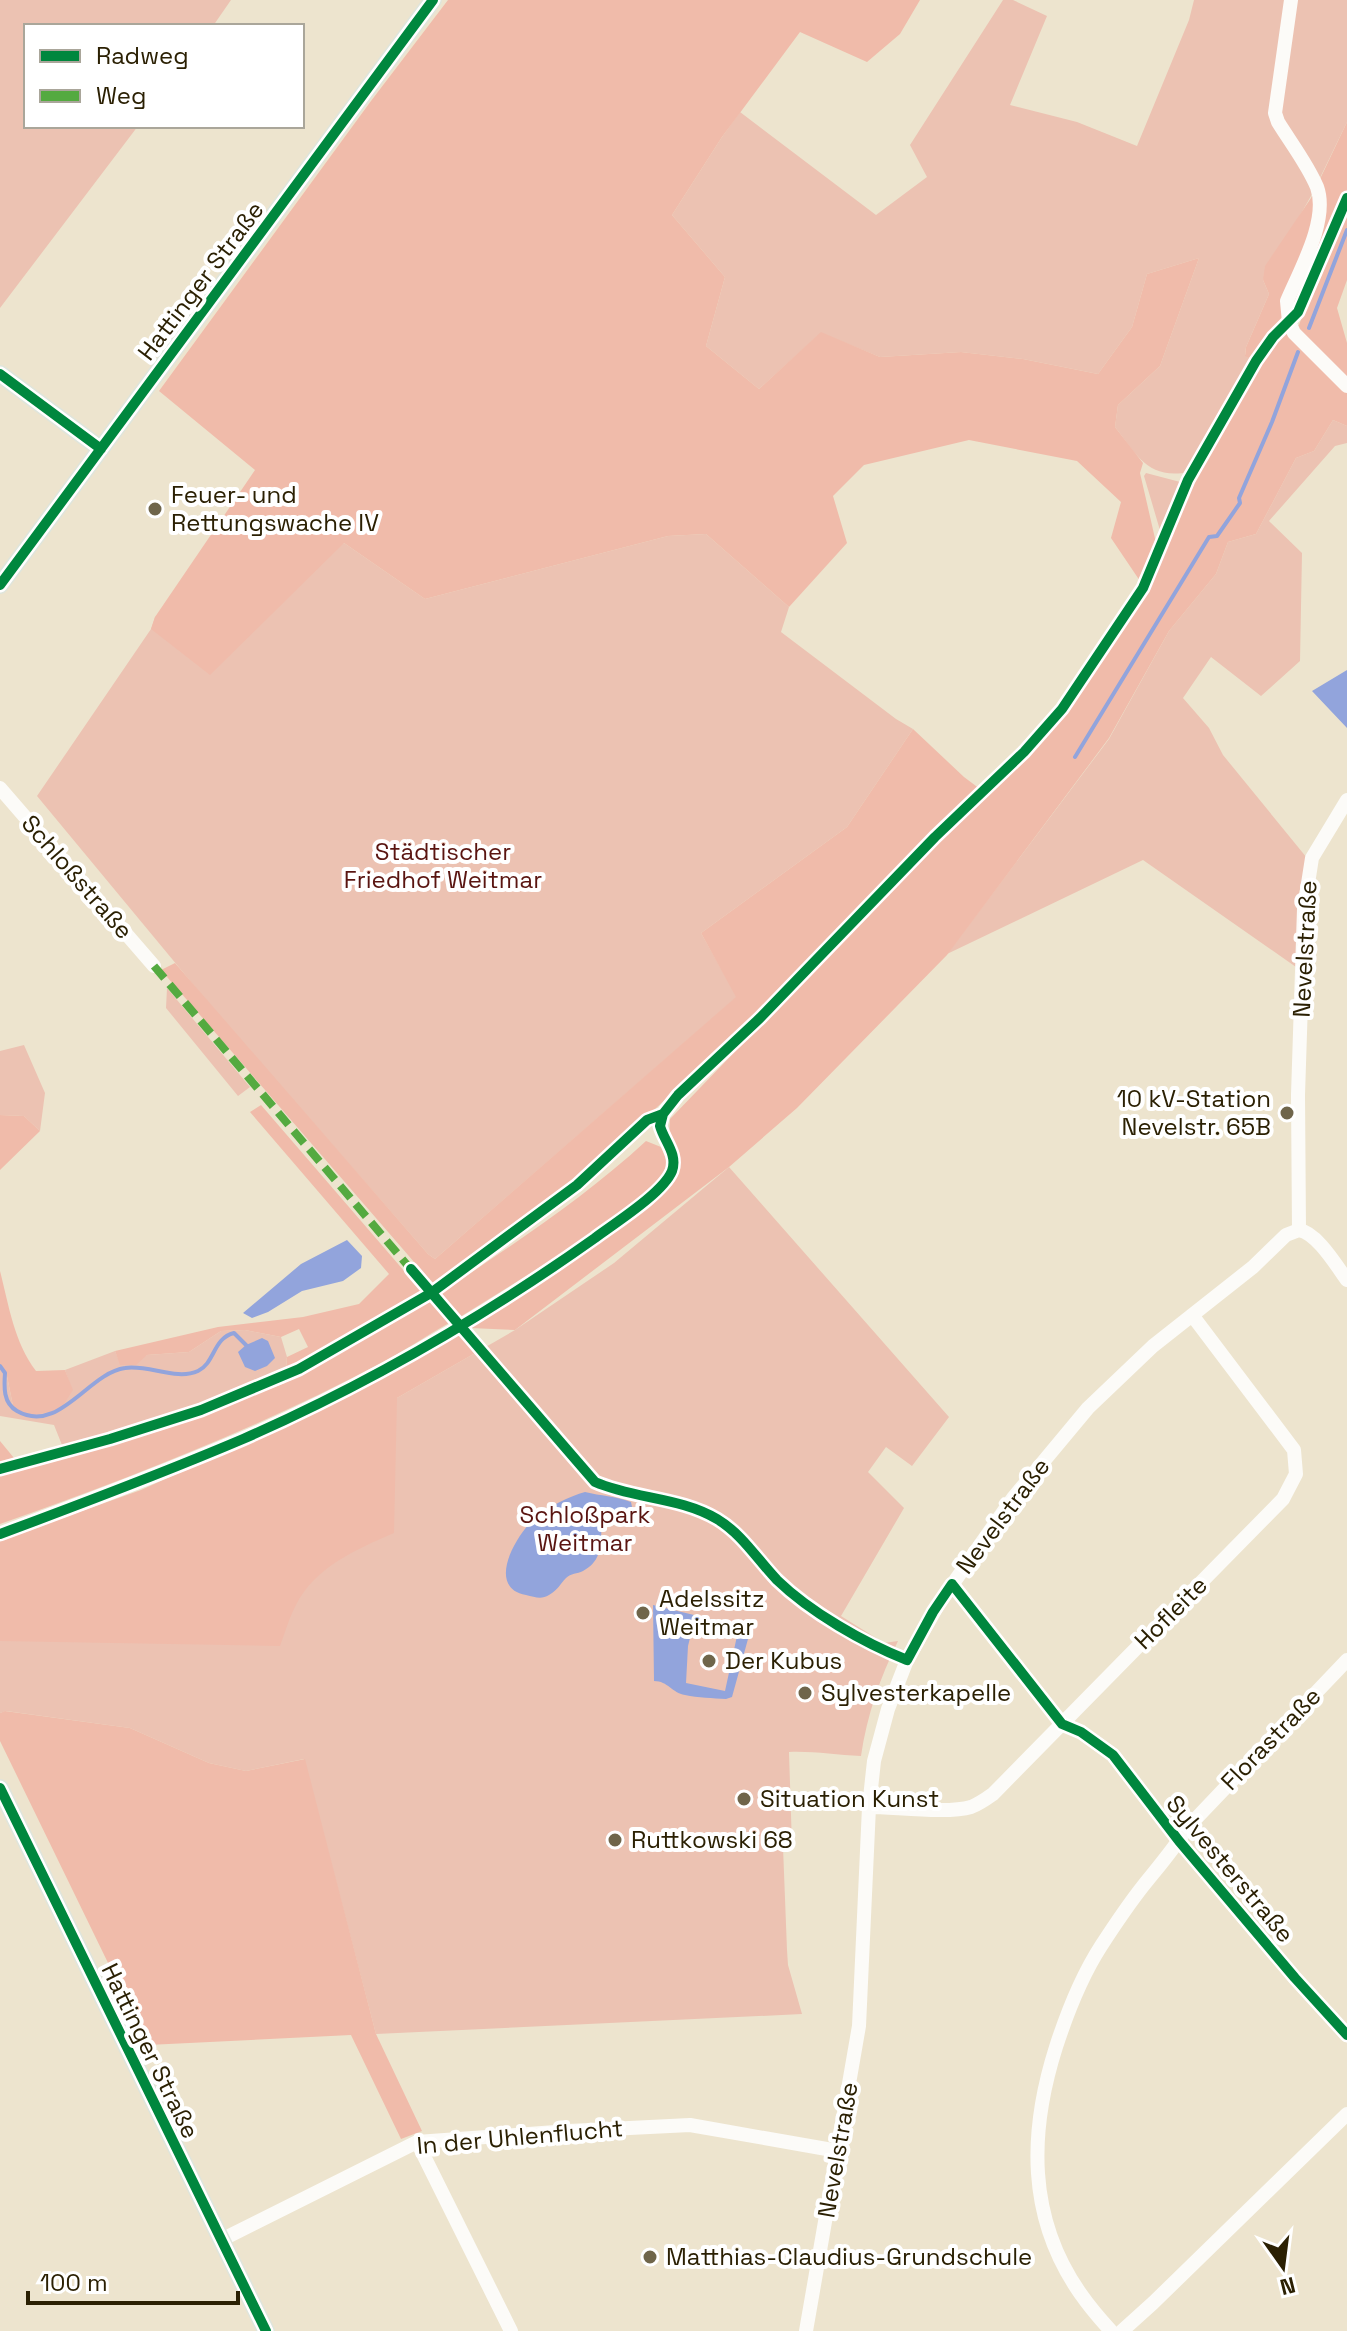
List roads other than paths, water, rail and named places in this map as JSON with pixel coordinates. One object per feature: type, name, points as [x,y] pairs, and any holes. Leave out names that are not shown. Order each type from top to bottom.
[{"type":"main road","name":"Hattinger Straße","points":[[0,585],[433,0]]},
{"type":"main road","points":[[0,374],[101,449]]},
{"type":"main road","name":"Hattinger Straße","points":[[0,1788],[266,2331]]},
{"type":"street","points":[[1291,0],[1275,113],[1314,181],[1320,206],[1317,227],[1287,301],[1287,312],[1294,333],[1347,386]]},
{"type":"street","name":"Schloßstraße","points":[[0,788],[154,966]]},
{"type":"street","name":"Nevelstraße","points":[[806,2331],[859,2026],[874,1761],[896,1684],[919,1635],[952,1584],[1013,1498],[1088,1408],[1129,1368],[1253,1267],[1286,1235],[1299,1230],[1298,1095],[1307,884],[1312,858],[1347,800]]},
{"type":"street","points":[[1299,1230],[1314,1237],[1347,1280]]},
{"type":"street","name":"Hofleite","points":[[869,1807],[953,1809],[981,1803],[1283,1499],[1295,1478],[1297,1462],[1294,1450],[1192,1315]]},
{"type":"street","points":[[952,1584],[1062,1724]]},
{"type":"street","name":"Florastraße","points":[[1111,2331],[1069,2275],[1045,2217],[1037,2162],[1040,2105],[1059,2036],[1099,1949],[1187,1828],[1347,1660]]},
{"type":"street","name":"Sylvesterstraße","points":[[1081,1732],[1113,1755],[1179,1841],[1347,2035]]},
{"type":"street","points":[[1122,2331],[1347,2114]]},
{"type":"street","name":"In der Uhlenflucht","points":[[221,2240],[417,2142],[690,2125],[838,2151]]},
{"type":"street","points":[[417,2142],[511,2331]]},
{"type":"water","points":[[1347,670],[1347,728],[1312,691]]},
{"type":"water","points":[[347,1240],[362,1256],[361,1268],[343,1281],[302,1291],[252,1318],[243,1313],[301,1264]]},
{"type":"water","points":[[262,1338],[268,1341],[275,1358],[255,1371],[245,1367],[238,1352]]},
{"type":"water","points":[[585,1492],[631,1502],[633,1512],[628,1518],[601,1517],[601,1540],[595,1561],[583,1571],[568,1576],[546,1597],[538,1598],[514,1590],[507,1582],[506,1571],[508,1559],[521,1534],[547,1509]]},
{"type":"water","points":[[653,1605],[746,1629],[748,1639],[732,1697],[685,1695],[654,1681]],"holes":[[[693,1626],[737,1636],[725,1691],[686,1683],[688,1646]]]},
{"type":"waterway","points":[[1309,328],[1347,230]]},
{"type":"waterway","points":[[1075,757],[1209,537],[1217,536],[1240,503],[1239,498],[1298,352]]},
{"type":"waterway","points":[[0,1366],[5,1373],[5,1389],[12,1408],[32,1416],[46,1415],[60,1409],[111,1372],[134,1367],[189,1374],[204,1367],[227,1336],[234,1333],[246,1345]]},
{"type":"tram line","points":[[0,590],[437,0]]},
{"type":"tram line","points":[[0,1782],[268,2331]]},
{"type":"place","name":"Feuer- und Rettungswache IV","points":[[155,509]]},
{"type":"place","name":"10 kV-Station Nevelstr. 65B","points":[[1287,1113]]},
{"type":"place","name":"Adelssitz Weitmar","points":[[643,1613]]},
{"type":"place","name":"Der Kubus","points":[[709,1661]]},
{"type":"place","name":"Sylvesterkapelle","points":[[805,1693]]},
{"type":"place","name":"Situation Kunst","points":[[744,1799]]},
{"type":"place","name":"Ruttkowski 68","points":[[615,1840]]},
{"type":"place","name":"Matthias-Claudius-Grundschule","points":[[650,2257]]},
{"type":"park label","name":"Städtischer Friedhof Weitmar","points":[[443,866]]},
{"type":"park label","name":"Schloßpark Weitmar","points":[[585,1529]]}]
